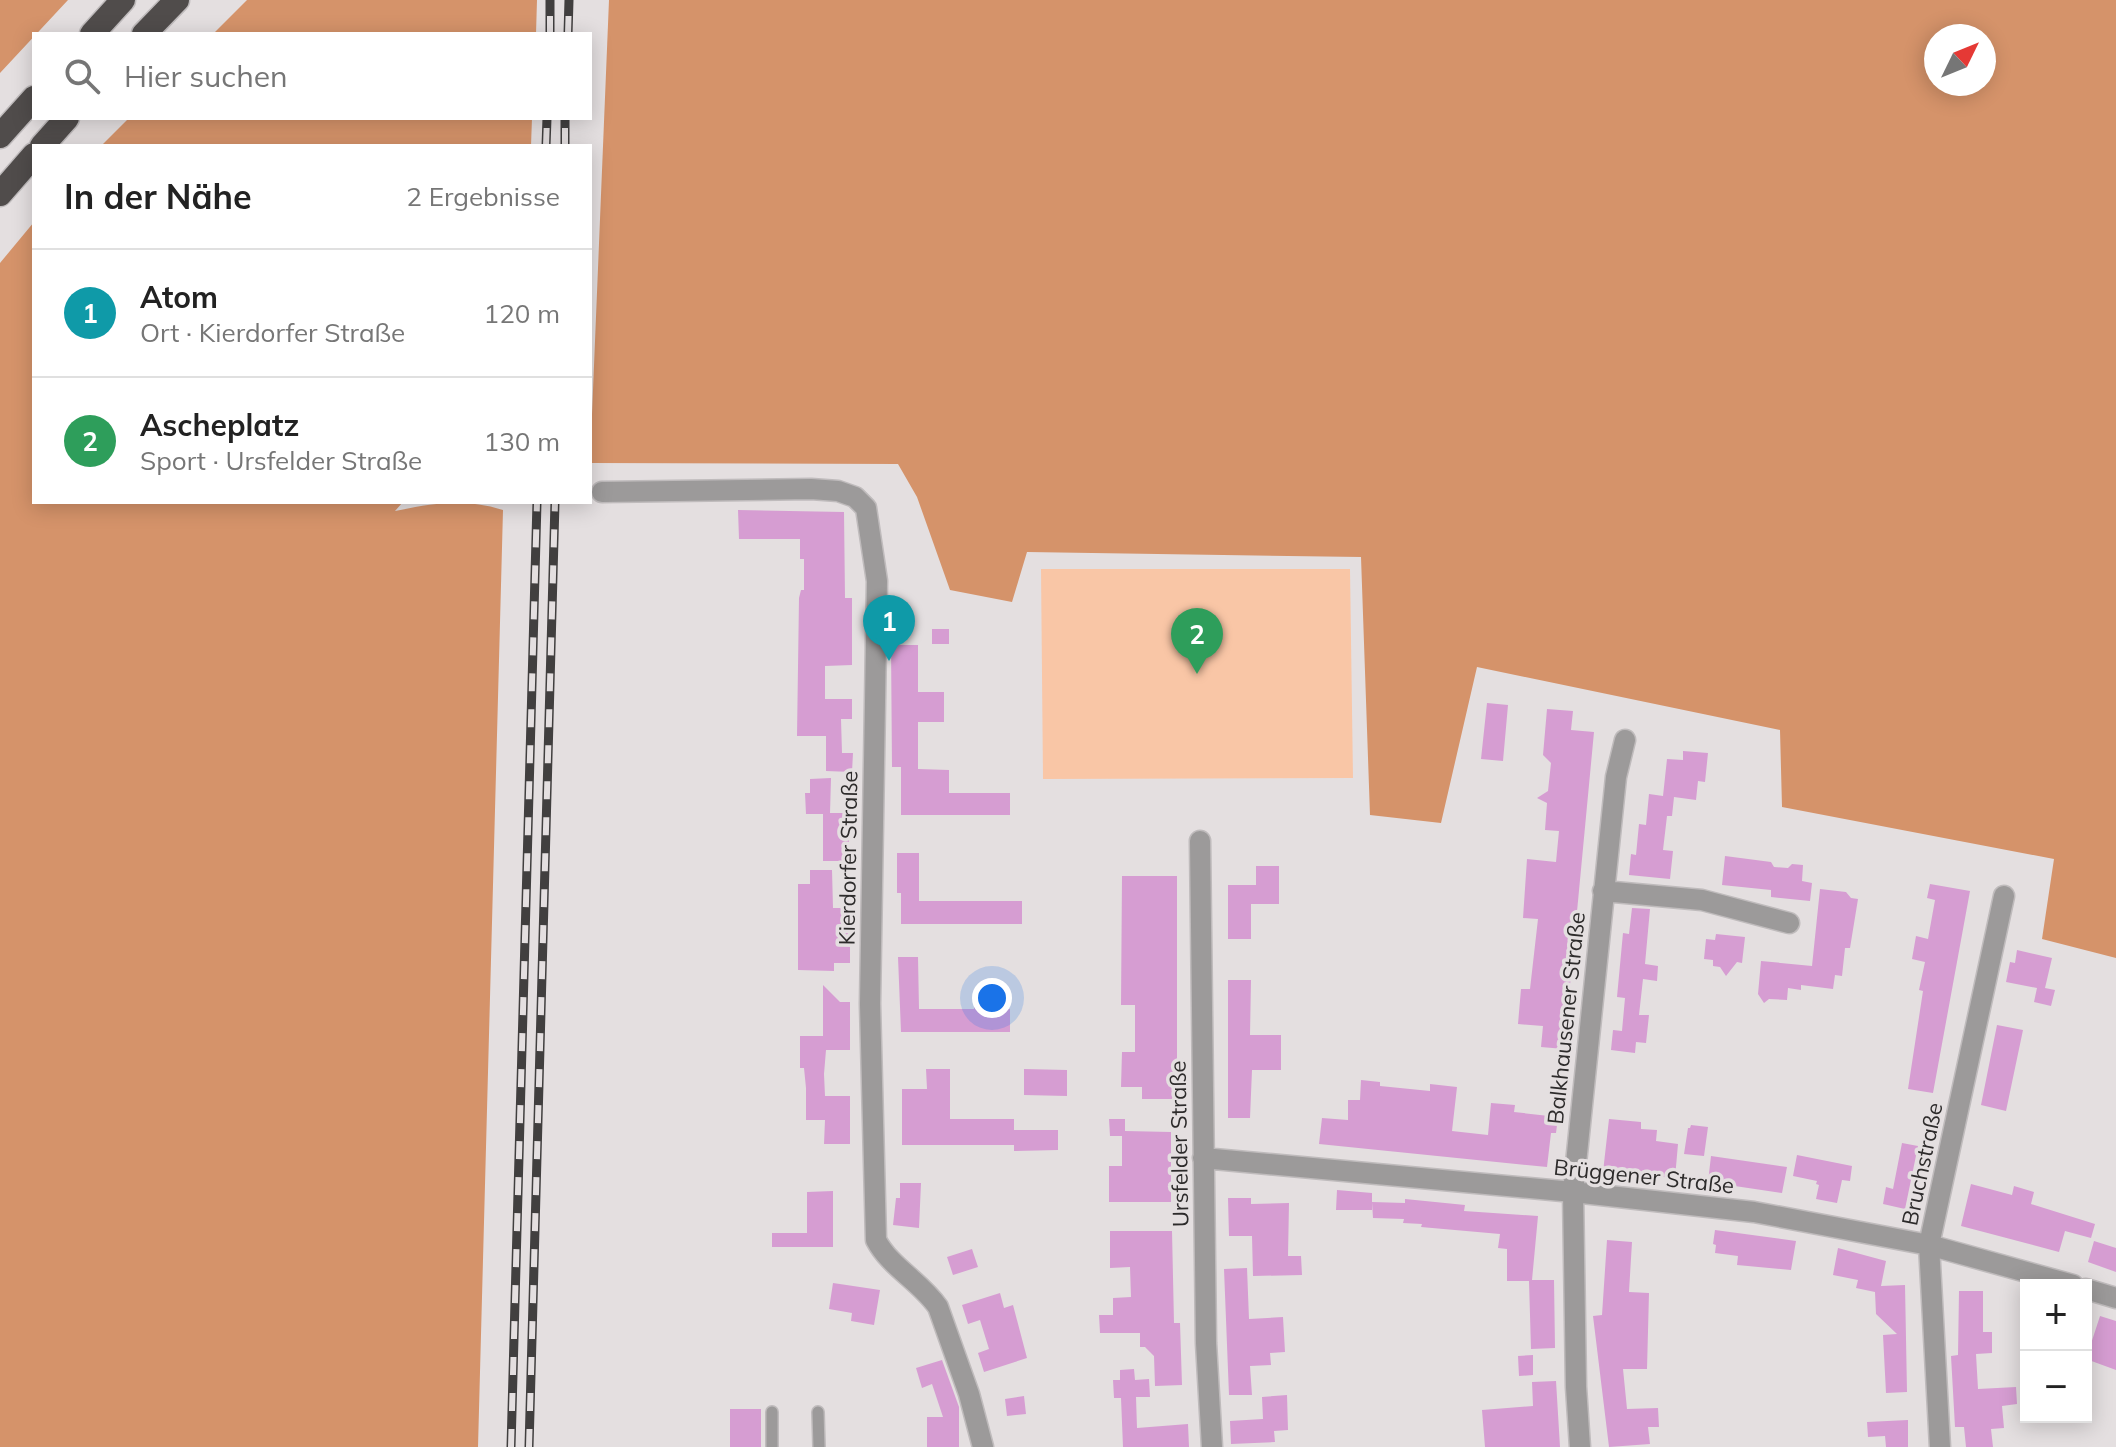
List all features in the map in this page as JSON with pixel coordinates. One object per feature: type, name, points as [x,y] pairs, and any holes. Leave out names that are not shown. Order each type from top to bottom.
[{"type":"highway","points":[[94,32],[123,0]]},
{"type":"highway","points":[[146,32],[177,0]]},
{"type":"highway","points":[[0,136],[32,100]]},
{"type":"highway","points":[[44,144],[65,120]]},
{"type":"highway","points":[[0,194],[32,157]]},
{"type":"street","name":"Kierdorfer Straße","points":[[602,492],[811,489],[838,491],[855,497],[866,508],[877,581],[870,989],[876,1240],[884,1254],[930,1295],[938,1307],[969,1394],[983,1447]]},
{"type":"street","name":"Balkhausener Straße","points":[[1580,1447],[1573,1192],[1616,777],[1625,740]]},
{"type":"street","name":"Ursfelder Straße","points":[[1200,841],[1206,1343],[1212,1447]]},
{"type":"street","points":[[1603,891],[1702,900],[1789,923]]},
{"type":"street","name":"Bruchstraße","points":[[1940,1447],[1929,1245],[2004,896]]},
{"type":"street","name":"Brüggener Straße","points":[[1203,1158],[1754,1212],[1929,1245],[2051,1279]]},
{"type":"street","points":[[2092,1291],[2116,1298]]},
{"type":"lane","points":[[772,1412],[772,1447]]},
{"type":"lane","points":[[818,1412],[819,1447]]},
{"type":"shaded area","points":[[0,0],[68,0],[38,32],[32,32],[32,39],[0,73]]},
{"type":"shaded area","points":[[247,0],[537,0],[536,32],[215,32]]},
{"type":"shaded area","points":[[609,0],[2116,0],[2116,958],[2042,939],[2054,859],[1782,807],[1780,730],[1477,667],[1441,823],[1370,815],[1361,557],[1027,552],[1012,602],[950,590],[917,497],[898,464],[592,463]]},
{"type":"shaded area","points":[[127,120],[532,120],[531,144],[103,144]]},
{"type":"shaded area","points":[[32,224],[32,504],[401,504],[395,511],[437,504],[471,504],[503,510],[478,1447],[0,1447],[0,263]]},
{"type":"shaded area","points":[[1041,569],[1350,569],[1353,778],[1043,779]]},
{"type":"building","points":[[738,510],[844,512],[845,598],[852,598],[852,665],[825,666],[825,699],[852,699],[852,719],[841,719],[842,753],[853,753],[852,772],[826,771],[826,736],[797,736],[799,598],[801,590],[804,590],[804,559],[800,559],[800,539],[739,539]]},
{"type":"building","points":[[932,629],[949,629],[949,644],[932,644]]},
{"type":"building","points":[[891,645],[918,645],[918,692],[944,692],[944,722],[918,722],[918,769],[949,770],[949,793],[1010,793],[1010,815],[901,815],[901,767],[892,767]]},
{"type":"building","points":[[1487,703],[1508,705],[1503,761],[1481,759]]},
{"type":"building","points":[[1547,709],[1573,711],[1571,730],[1594,732],[1564,1049],[1541,1047],[1543,1026],[1518,1024],[1521,989],[1530,989],[1538,919],[1523,918],[1527,859],[1556,862],[1559,831],[1545,830],[1547,803],[1537,798],[1548,791],[1551,763],[1543,755]]},
{"type":"building","points":[[1683,751],[1708,753],[1705,782],[1698,781],[1696,800],[1674,797],[1672,816],[1667,816],[1663,850],[1673,851],[1670,879],[1629,875],[1631,854],[1636,855],[1639,824],[1646,825],[1649,794],[1663,796],[1667,759],[1683,760]]},
{"type":"building","points":[[831,778],[830,813],[849,813],[849,861],[823,861],[823,814],[806,814],[805,793],[810,793],[810,779]]},
{"type":"building","points":[[897,853],[919,853],[919,901],[1022,901],[1022,924],[901,924]]},
{"type":"building","points":[[1725,856],[1771,862],[1774,867],[1803,865],[1802,881],[1812,883],[1810,901],[1771,897],[1771,890],[1722,885]]},
{"type":"building","points":[[1256,866],[1279,866],[1279,904],[1251,904],[1251,939],[1228,939],[1228,885],[1256,885]]},
{"type":"building","points":[[810,870],[832,870],[833,908],[850,908],[850,963],[834,963],[834,971],[798,970],[798,884],[810,884]]},
{"type":"building","points":[[1122,876],[1177,876],[1177,1099],[1142,1099],[1142,1087],[1121,1087],[1122,1052],[1135,1052],[1135,1005],[1121,1005]]},
{"type":"building","points":[[1930,884],[1970,891],[1933,1093],[1908,1089],[1925,962],[1912,959],[1916,936],[1928,939],[1935,900],[1927,898]]},
{"type":"building","points":[[1820,889],[1846,892],[1851,898],[1858,899],[1850,948],[1845,948],[1842,976],[1835,975],[1833,989],[1801,985],[1801,990],[1788,988],[1787,1000],[1769,999],[1764,1003],[1758,994],[1761,961],[1812,966]]},
{"type":"building","points":[[1632,908],[1650,909],[1645,964],[1658,966],[1657,981],[1643,979],[1639,1015],[1649,1015],[1646,1043],[1636,1042],[1635,1053],[1611,1050],[1613,1030],[1622,1031],[1625,998],[1617,997],[1623,933],[1629,934]]},
{"type":"building","points":[[1716,934],[1745,937],[1742,963],[1737,962],[1726,976],[1720,967],[1713,966],[1713,960],[1704,959],[1706,939],[1715,940]]},
{"type":"building","points":[[2017,950],[2052,958],[2045,988],[2055,990],[2051,1006],[2034,1002],[2037,988],[2006,982],[2010,962],[2015,963]]},
{"type":"building","points":[[898,957],[918,957],[919,1009],[974,1009],[974,1005],[987,1009],[1010,1009],[1010,1032],[901,1032]]},
{"type":"building","points":[[1228,980],[1251,980],[1250,1035],[1281,1035],[1281,1070],[1252,1070],[1250,1118],[1228,1118]]},
{"type":"building","points":[[823,985],[840,1002],[850,1002],[850,1050],[826,1050],[824,1074],[825,1096],[850,1096],[850,1144],[824,1144],[825,1120],[806,1120],[800,1036],[823,1036]]},
{"type":"building","points":[[1997,1025],[2023,1030],[2006,1111],[1981,1105]]},
{"type":"building","points":[[926,1069],[950,1069],[950,1119],[1014,1119],[1014,1130],[1058,1130],[1058,1150],[1014,1151],[1014,1145],[902,1145],[902,1089],[927,1089]]},
{"type":"building","points":[[1024,1069],[1067,1070],[1067,1096],[1024,1095]]},
{"type":"building","points":[[1361,1080],[1380,1082],[1380,1086],[1430,1091],[1430,1084],[1457,1087],[1452,1131],[1488,1135],[1491,1103],[1515,1105],[1514,1112],[1558,1117],[1556,1133],[1551,1133],[1547,1167],[1319,1144],[1322,1118],[1348,1120],[1348,1100],[1360,1100]]},
{"type":"building","points":[[1109,1119],[1125,1119],[1125,1131],[1171,1132],[1171,1202],[1109,1202],[1109,1166],[1122,1166],[1122,1136],[1110,1136]]},
{"type":"building","points":[[1609,1119],[1641,1122],[1641,1129],[1657,1130],[1656,1141],[1678,1144],[1675,1178],[1603,1172]]},
{"type":"building","points":[[1691,1125],[1708,1127],[1704,1156],[1684,1154]]},
{"type":"building","points":[[1902,1143],[1918,1146],[1905,1209],[1883,1204],[1886,1187],[1893,1189]]},
{"type":"building","points":[[1797,1155],[1852,1166],[1850,1181],[1842,1180],[1837,1203],[1816,1199],[1817,1181],[1793,1176]]},
{"type":"building","points":[[1711,1156],[1787,1167],[1782,1193],[1708,1182]]},
{"type":"building","points":[[900,1183],[921,1183],[919,1228],[893,1225],[896,1198],[900,1198]]},
{"type":"building","points":[[1971,1184],[2012,1195],[2014,1186],[2034,1192],[2031,1204],[2095,1224],[2091,1238],[2065,1231],[2059,1252],[1961,1226]]},
{"type":"building","points":[[1337,1190],[1372,1193],[1372,1210],[1336,1210]]},
{"type":"building","points":[[833,1191],[833,1247],[772,1247],[772,1233],[807,1233],[807,1192]]},
{"type":"building","points":[[1228,1198],[1251,1198],[1251,1204],[1289,1203],[1288,1256],[1301,1256],[1302,1275],[1253,1276],[1252,1236],[1229,1236]]},
{"type":"building","points":[[1405,1199],[1465,1205],[1464,1211],[1538,1216],[1532,1280],[1554,1280],[1555,1348],[1531,1349],[1529,1281],[1507,1281],[1507,1249],[1498,1248],[1500,1234],[1421,1227],[1422,1224],[1403,1223],[1404,1219],[1373,1218],[1372,1202],[1405,1203]]},
{"type":"building","points":[[1715,1230],[1796,1241],[1791,1270],[1737,1265],[1738,1256],[1715,1253]]},
{"type":"building","points":[[1110,1231],[1172,1231],[1174,1323],[1180,1323],[1182,1385],[1155,1386],[1154,1356],[1145,1347],[1140,1347],[1140,1333],[1100,1333],[1099,1315],[1113,1315],[1113,1298],[1131,1297],[1130,1267],[1110,1268]]},
{"type":"building","points":[[1607,1240],[1632,1242],[1629,1292],[1649,1293],[1647,1369],[1623,1369],[1627,1409],[1658,1408],[1659,1427],[1648,1427],[1650,1444],[1609,1447],[1593,1316],[1602,1315]]},
{"type":"building","points":[[2094,1241],[2116,1248],[2116,1272],[2088,1262]]},
{"type":"building","points":[[1838,1248],[1886,1261],[1881,1286],[1905,1285],[1907,1392],[1886,1393],[1883,1335],[1897,1334],[1876,1314],[1875,1292],[1856,1288],[1858,1280],[1833,1275]]},
{"type":"building","points":[[972,1249],[978,1267],[953,1275],[947,1257]]},
{"type":"building","points":[[1247,1268],[1249,1319],[1283,1317],[1285,1352],[1270,1353],[1271,1365],[1250,1366],[1252,1395],[1229,1395],[1224,1269]]},
{"type":"building","points":[[833,1283],[880,1290],[874,1325],[851,1321],[852,1313],[829,1309]]},
{"type":"building","points":[[1959,1291],[1983,1291],[1983,1332],[1992,1332],[1992,1353],[1976,1354],[1978,1389],[2016,1387],[2017,1404],[2002,1406],[2004,1428],[1991,1429],[1993,1447],[1966,1447],[1964,1427],[1955,1427],[1951,1356],[1958,1355]]},
{"type":"building","points":[[1000,1293],[1004,1308],[1013,1305],[1027,1358],[984,1372],[978,1353],[989,1349],[980,1320],[968,1324],[962,1305]]},
{"type":"building","points":[[2100,1316],[2116,1321],[2116,1370],[2092,1361],[2092,1341]]},
{"type":"building","points":[[1533,1355],[1533,1375],[1519,1376],[1518,1356]]},
{"type":"building","points":[[942,1360],[959,1407],[959,1447],[927,1447],[927,1417],[943,1417],[932,1384],[922,1388],[916,1368]]},
{"type":"building","points":[[1134,1369],[1135,1380],[1149,1379],[1150,1397],[1136,1397],[1137,1428],[1188,1424],[1189,1447],[1123,1447],[1121,1398],[1114,1398],[1113,1380],[1120,1380],[1120,1370]]},
{"type":"building","points":[[1556,1381],[1560,1447],[1485,1447],[1482,1410],[1533,1406],[1532,1382]]},
{"type":"building","points":[[1287,1395],[1288,1430],[1274,1431],[1275,1442],[1231,1444],[1230,1421],[1263,1419],[1262,1397]]},
{"type":"building","points":[[1024,1396],[1026,1414],[1007,1416],[1005,1399]]},
{"type":"building","points":[[730,1409],[761,1409],[761,1447],[730,1447]]},
{"type":"building","points":[[1908,1420],[1908,1447],[1886,1447],[1885,1436],[1868,1437],[1867,1422]]},
{"type":"railway","points":[[550,0],[550,32]]},
{"type":"railway","points":[[568,32],[569,0]]},
{"type":"railway","points":[[546,144],[547,120]]},
{"type":"railway","points":[[565,120],[565,144]]},
{"type":"railway","points":[[511,1447],[537,504]]},
{"type":"railway","points":[[529,1447],[555,504]]},
{"type":"place","name":"Atom","points":[[889,661]]},
{"type":"place","name":"Ascheplatz","points":[[1197,674]]}]
